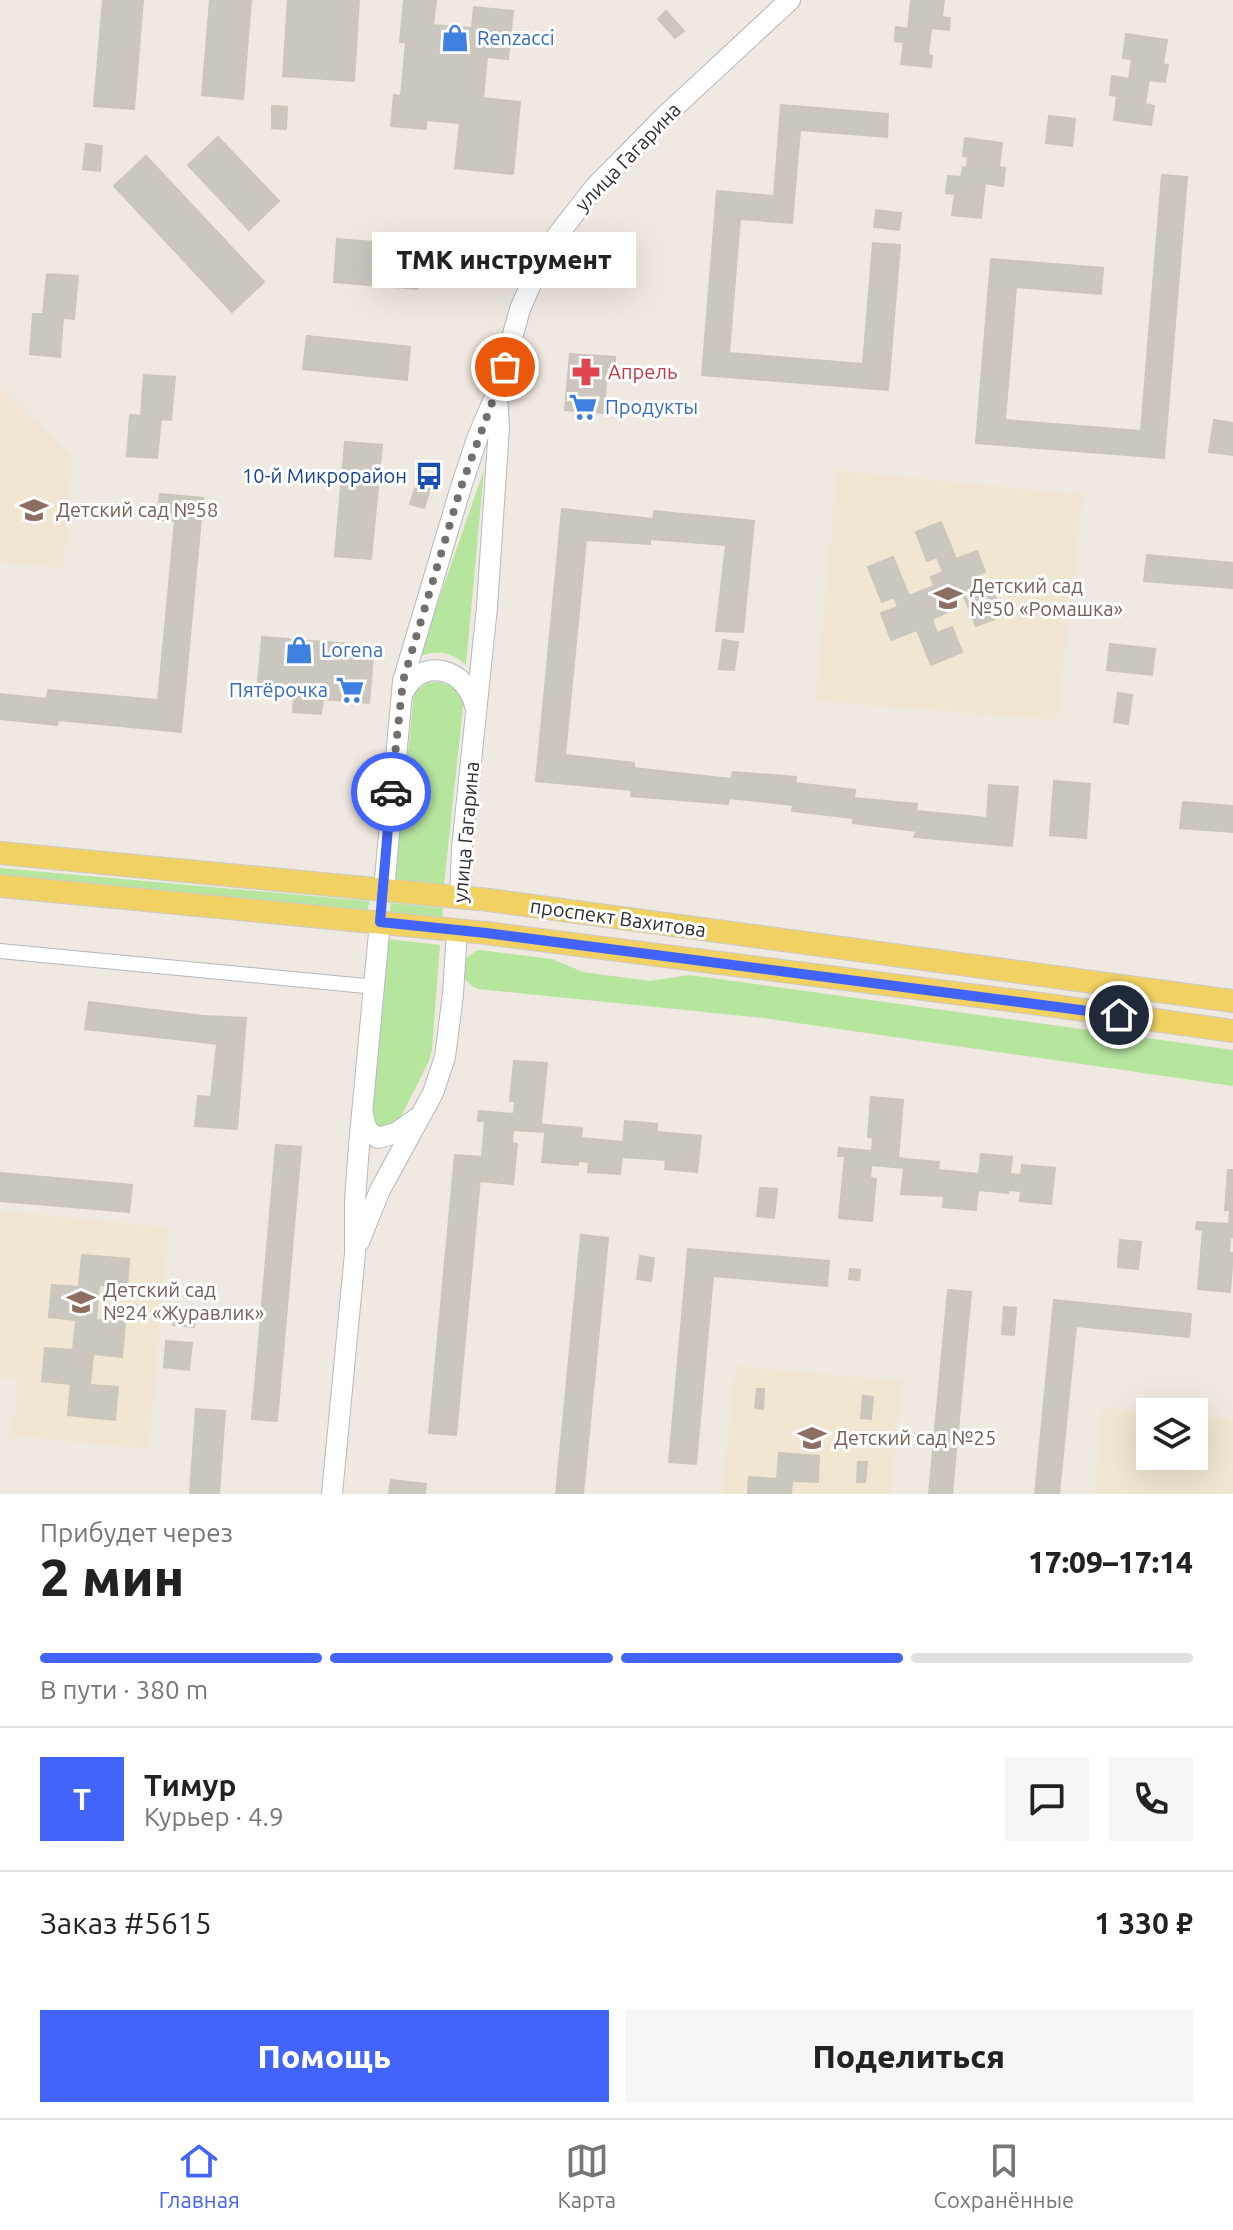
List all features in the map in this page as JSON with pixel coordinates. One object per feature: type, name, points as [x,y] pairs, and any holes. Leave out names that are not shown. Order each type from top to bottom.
[{"type":"main road","name":"улица Гагарина","points":[[332,1494],[355,1253],[355,1200],[362,1112],[376,987],[399,708],[403,681],[461,487],[497,392],[520,309],[546,250],[595,187],[666,115],[790,0]]},
{"type":"main road","name":"улица Гагарина","points":[[355,1253],[380,1190],[433,1093],[445,1057],[453,994],[462,848],[487,607],[498,442],[497,392]]},
{"type":"main road","points":[[399,708],[404,690],[413,679],[426,672],[440,671],[454,675],[466,684],[477,714]]},
{"type":"main road","name":"проспект Вахитова","points":[[0,853],[489,900],[1233,1001]]},
{"type":"main road","name":"проспект Вахитова","points":[[0,886],[457,931],[1233,1031]]},
{"type":"main road","points":[[362,1112],[367,1130],[378,1138],[396,1133],[422,1113]]},
{"type":"street","points":[[0,951],[376,987]]},
{"type":"shaded area","name":"Детский сад №58","points":[[0,387],[72,458],[64,568],[0,562]]},
{"type":"shaded area","name":"Детский сад №50 «Ромашка»","points":[[837,470],[1083,495],[1057,720],[816,701]]},
{"type":"shaded area","name":"Детский сад №24 «Журавлик»","points":[[0,1211],[169,1227],[149,1449],[12,1436],[18,1379],[0,1377]]},
{"type":"shaded area","name":"Детский сад №25","points":[[736,1366],[901,1381],[891,1494],[722,1494]]},
{"type":"shaded area","points":[[1103,1407],[1136,1410],[1136,1470],[1208,1470],[1208,1416],[1233,1419],[1233,1494],[1095,1494]]},
{"type":"green space","points":[[484,470],[466,665],[444,653],[419,657]]},
{"type":"green space","points":[[439,682],[455,687],[464,698],[444,885],[395,880],[414,693],[427,683]]},
{"type":"green space","points":[[0,868],[369,901],[368,910],[0,877]]},
{"type":"green space","points":[[391,903],[443,908],[442,919],[390,913]]},
{"type":"green space","points":[[388,939],[440,945],[429,1061],[394,1130],[382,1132],[371,1119]]},
{"type":"green space","points":[[479,950],[552,959],[583,972],[650,981],[689,975],[1233,1050],[1233,1086],[763,1018],[478,989],[466,980],[462,969],[467,958]]},
{"type":"building","points":[[103,0],[143,0],[134,109],[94,106]]},
{"type":"building","points":[[210,0],[251,0],[243,99],[202,95]]},
{"type":"building","points":[[288,0],[359,0],[354,81],[283,76]]},
{"type":"building","points":[[404,0],[436,0],[433,25],[472,28],[474,7],[513,11],[508,59],[487,57],[483,98],[520,102],[513,174],[455,168],[460,123],[426,120],[426,129],[391,126],[394,95],[401,96],[406,42],[400,42]]},
{"type":"building","points":[[911,0],[944,0],[942,17],[950,18],[949,30],[931,28],[928,55],[932,56],[931,67],[901,64],[904,42],[895,41],[896,27],[908,29]]},
{"type":"building","points":[[666,11],[684,31],[675,38],[658,19]]},
{"type":"building","points":[[1126,34],[1167,40],[1163,64],[1168,65],[1165,82],[1149,80],[1145,104],[1154,106],[1151,125],[1114,120],[1117,96],[1110,95],[1112,76],[1129,79],[1132,59],[1123,58]]},
{"type":"building","points":[[781,105],[888,114],[887,137],[800,130],[792,223],[740,219],[729,353],[863,364],[873,243],[900,245],[888,390],[702,375],[717,191],[774,196]]},
{"type":"building","points":[[272,106],[287,107],[286,129],[272,128]]},
{"type":"building","points":[[1049,116],[1075,119],[1072,146],[1046,143]]},
{"type":"building","points":[[218,137],[279,201],[249,230],[188,165]]},
{"type":"building","points":[[965,138],[1002,143],[999,167],[1005,168],[1003,186],[985,183],[981,218],[952,215],[955,194],[946,193],[948,176],[961,177],[963,167],[967,168],[968,157],[963,156]]},
{"type":"building","points":[[86,144],[102,146],[100,171],[83,169]]},
{"type":"building","points":[[146,156],[264,282],[232,312],[114,186]]},
{"type":"building","points":[[1162,175],[1187,177],[1164,458],[976,443],[991,259],[1103,268],[1101,294],[1016,287],[1005,420],[1141,431]]},
{"type":"building","points":[[876,210],[901,213],[899,230],[874,227]]},
{"type":"building","points":[[337,239],[421,246],[417,289],[334,282]]},
{"type":"building","points":[[47,274],[78,276],[74,319],[63,318],[60,357],[30,354],[33,314],[43,314]]},
{"type":"building","points":[[307,336],[410,347],[407,380],[303,369]]},
{"type":"building","points":[[570,354],[615,357],[615,367],[607,367],[604,413],[565,410]]},
{"type":"building","points":[[144,375],[175,377],[171,420],[161,419],[157,458],[127,456],[130,415],[141,416]]},
{"type":"building","points":[[1214,420],[1233,423],[1233,455],[1209,452]]},
{"type":"building","points":[[345,442],[382,445],[371,559],[335,556]]},
{"type":"building","points":[[419,477],[432,482],[424,508],[410,504]]},
{"type":"building","points":[[160,494],[203,498],[181,732],[58,720],[57,725],[0,719],[0,694],[47,699],[48,690],[158,700],[175,521],[157,520]]},
{"type":"building","points":[[562,509],[653,519],[654,511],[754,521],[743,632],[716,631],[726,545],[650,539],[650,544],[586,540],[565,755],[634,763],[634,768],[731,779],[733,772],[796,777],[795,783],[855,790],[854,798],[917,804],[916,811],[987,818],[989,785],[1018,787],[1012,846],[914,837],[917,831],[853,823],[853,818],[792,811],[793,805],[729,798],[728,804],[631,796],[632,790],[536,781]]},
{"type":"building","points":[[941,522],[956,559],[977,551],[985,572],[971,577],[978,597],[993,591],[1003,616],[976,626],[960,587],[939,595],[946,613],[932,619],[937,633],[952,627],[962,652],[931,665],[917,630],[891,640],[881,613],[898,607],[894,597],[882,602],[868,567],[893,557],[909,596],[934,586],[931,577],[943,572],[937,557],[927,561],[916,532]]},
{"type":"building","points":[[1147,555],[1233,563],[1233,588],[1144,581]]},
{"type":"building","points":[[262,637],[374,646],[369,703],[323,699],[321,714],[293,712],[294,697],[257,694]]},
{"type":"building","points":[[723,640],[738,642],[734,670],[719,669]]},
{"type":"building","points":[[1110,644],[1155,649],[1152,675],[1107,670]]},
{"type":"building","points":[[1118,693],[1132,695],[1128,724],[1114,722]]},
{"type":"building","points":[[1054,781],[1090,784],[1086,838],[1050,835]]},
{"type":"building","points":[[1183,802],[1233,806],[1233,832],[1180,828]]},
{"type":"building","points":[[89,1002],[204,1016],[201,1042],[85,1029]]},
{"type":"building","points":[[204,1016],[246,1018],[237,1129],[195,1126],[198,1096],[211,1097],[217,1044],[201,1042]]},
{"type":"building","points":[[514,1061],[547,1063],[541,1124],[546,1125],[545,1132],[513,1130],[515,1101],[510,1101]]},
{"type":"building","points":[[871,1097],[903,1100],[898,1158],[905,1159],[904,1168],[871,1165],[870,1178],[876,1179],[872,1221],[839,1218],[845,1156],[838,1156],[839,1148],[872,1151],[873,1138],[868,1137]]},
{"type":"building","points":[[479,1111],[514,1114],[512,1143],[517,1144],[513,1184],[480,1181],[485,1121],[478,1121]]},
{"type":"building","points":[[625,1121],[657,1124],[657,1132],[701,1136],[697,1172],[665,1169],[666,1160],[622,1157],[620,1174],[588,1172],[589,1162],[578,1161],[578,1165],[542,1162],[546,1125],[582,1128],[581,1138],[623,1142]]},
{"type":"building","points":[[276,1145],[301,1147],[277,1421],[252,1419]]},
{"type":"building","points":[[981,1154],[1012,1157],[1010,1174],[1021,1175],[1022,1165],[1055,1168],[1051,1204],[1020,1201],[1021,1191],[1008,1190],[1008,1193],[978,1190],[976,1210],[943,1207],[944,1196],[901,1194],[905,1159],[939,1162],[938,1170],[979,1174]]},
{"type":"building","points":[[455,1155],[482,1157],[456,1435],[429,1433]]},
{"type":"building","points":[[1228,1170],[1233,1170],[1230,1292],[1198,1289],[1203,1230],[1196,1229],[1197,1222],[1229,1224],[1230,1210],[1225,1210]]},
{"type":"building","points":[[0,1173],[132,1185],[129,1212],[0,1201]]},
{"type":"building","points":[[760,1188],[777,1189],[774,1218],[757,1216]]},
{"type":"building","points":[[581,1235],[608,1238],[583,1494],[556,1494]]},
{"type":"building","points":[[1120,1240],[1141,1242],[1138,1269],[1118,1267]]},
{"type":"building","points":[[688,1249],[829,1261],[827,1286],[713,1276],[696,1464],[669,1462]]},
{"type":"building","points":[[82,1255],[129,1259],[127,1288],[99,1285],[96,1320],[125,1322],[122,1357],[93,1354],[90,1385],[118,1387],[115,1420],[68,1415],[71,1384],[42,1381],[45,1348],[73,1350],[76,1320],[49,1317],[52,1285],[79,1287]]},
{"type":"building","points":[[640,1256],[654,1258],[651,1281],[637,1279]]},
{"type":"building","points":[[850,1269],[860,1270],[859,1280],[849,1279]]},
{"type":"building","points":[[948,1290],[971,1292],[952,1494],[929,1494]]},
{"type":"building","points":[[1054,1300],[1191,1314],[1189,1337],[1076,1326],[1059,1494],[1035,1494]]},
{"type":"building","points":[[1004,1307],[1016,1308],[1014,1335],[1002,1334]]},
{"type":"building","points":[[174,1314],[195,1316],[194,1327],[173,1325]]},
{"type":"building","points":[[166,1341],[192,1343],[189,1370],[164,1367]]},
{"type":"building","points":[[757,1389],[764,1389],[763,1409],[755,1408]]},
{"type":"building","points":[[863,1396],[873,1397],[871,1419],[861,1418]]},
{"type":"building","points":[[196,1409],[225,1411],[219,1494],[190,1494]]},
{"type":"building","points":[[779,1453],[819,1456],[818,1482],[792,1481],[791,1494],[748,1494],[749,1477],[777,1479]]},
{"type":"building","points":[[858,1462],[867,1462],[865,1482],[857,1482]]},
{"type":"building","points":[[391,1480],[426,1484],[425,1494],[389,1494]]},
{"type":"way so far","points":[[391,792],[403,681],[461,487],[505,367]]},
{"type":"place","name":"Renzacci","points":[[455,38]]},
{"type":"place","name":"ТМК инструмент","points":[[505,367]]},
{"type":"place","name":"Апрель","points":[[586,372]]},
{"type":"place","name":"Продукты","points":[[583,407]]},
{"type":"place","name":"10-й Микрорайон","points":[[429,476]]},
{"type":"place","name":"Детский сад №58","points":[[34,510]]},
{"type":"place","name":"Детский сад №50 «Ромашка»","points":[[948,598]]},
{"type":"place","name":"Lorena","points":[[299,650]]},
{"type":"place","name":"Пятёрочка","points":[[350,690]]},
{"type":"place","name":"Детский сад №24 «Журавлик»","points":[[81,1302]]},
{"type":"place","name":"Детский сад №25","points":[[812,1438]]},
{"type":"route","points":[[391,792],[380,922],[1119,1015]]}]
